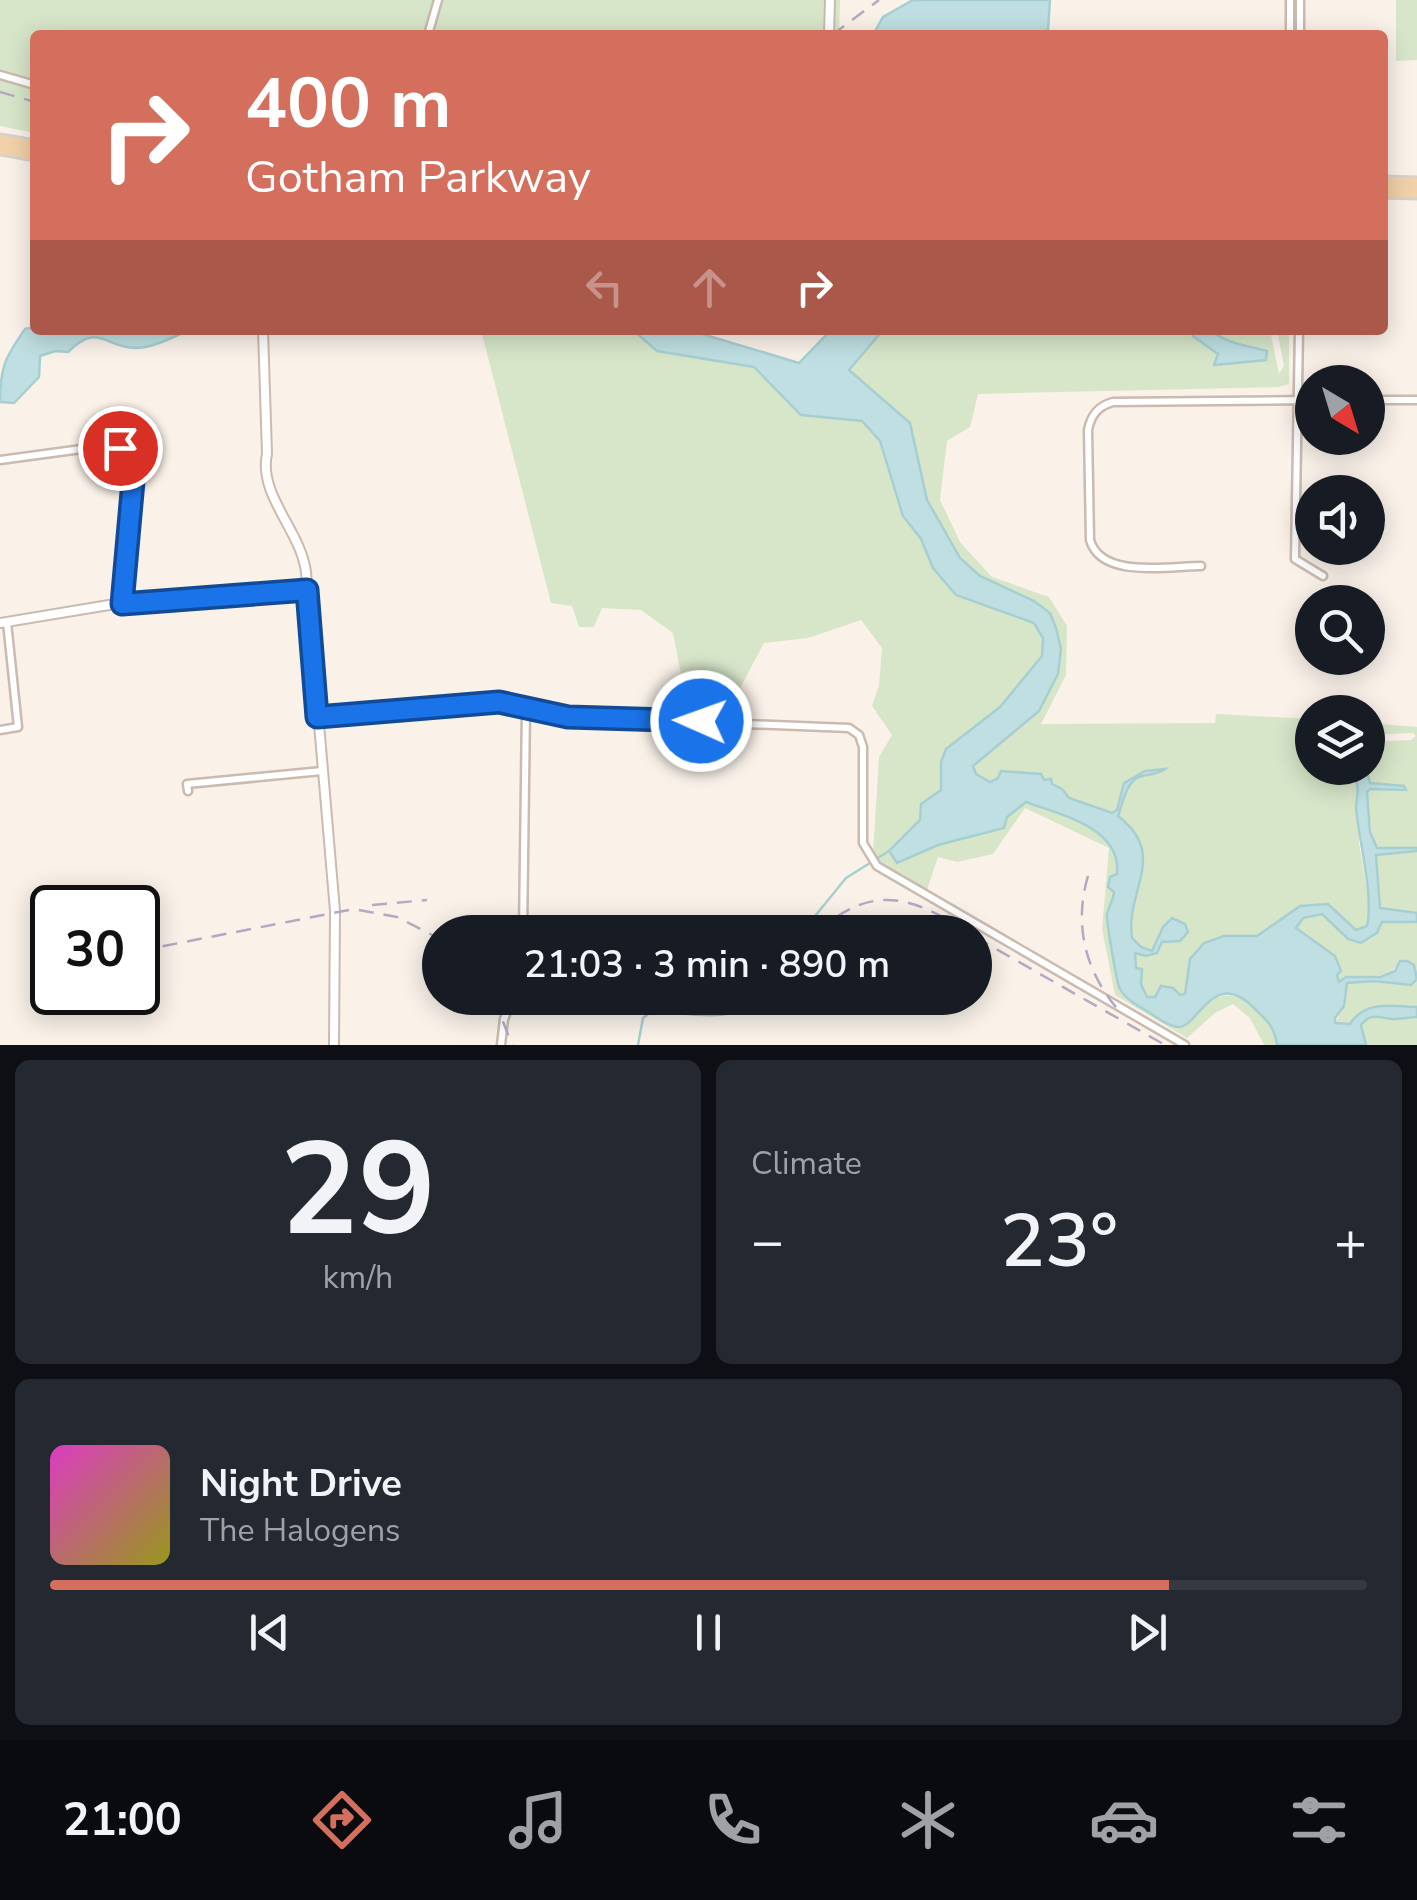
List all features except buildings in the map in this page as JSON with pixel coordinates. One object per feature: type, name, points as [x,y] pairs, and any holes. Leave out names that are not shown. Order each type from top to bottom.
[{"type":"main road","points":[[2,142],[30,145]]},
{"type":"main road","points":[[2,142],[30,153]]},
{"type":"main road","points":[[1388,182],[1417,183]]},
{"type":"main road","points":[[1388,192],[1417,193]]},
{"type":"street","points":[[429,30],[438,0]]},
{"type":"street","points":[[830,0],[830,30]]},
{"type":"street","points":[[1290,0],[1290,30]]},
{"type":"street","points":[[1300,0],[1300,30]]},
{"type":"street","points":[[0,75],[30,84]]},
{"type":"street","points":[[263,335],[267,454],[264,466],[272,492],[302,553],[307,590],[336,933],[334,1045]]},
{"type":"street","points":[[1299,335],[1300,365]]},
{"type":"street","points":[[1202,566],[1118,566],[1095,553],[1090,540],[1088,430],[1092,417],[1100,407],[1112,402],[1295,400]]},
{"type":"street","points":[[1385,400],[1417,400]]},
{"type":"street","points":[[0,460],[111,445],[126,452],[134,470],[122,604]]},
{"type":"street","points":[[1298,455],[1294,560],[1323,576]]},
{"type":"street","points":[[0,730],[18,727],[3,623],[122,604],[307,590]]},
{"type":"street","points":[[317,717],[499,702],[568,717],[850,728],[859,735],[863,747],[863,842],[877,866],[1184,1045]]},
{"type":"street","points":[[523,915],[526,708]]},
{"type":"street","points":[[188,791],[188,784],[322,771]]},
{"type":"street","points":[[501,1045],[507,1015]]},
{"type":"green space","points":[[0,0],[840,0],[839,30],[30,30],[30,132],[0,126]]},
{"type":"green space","points":[[1396,0],[1417,0],[1417,60],[1396,61]]},
{"type":"green space","points":[[482,335],[639,335],[657,351],[754,368],[801,415],[862,421],[880,441],[903,516],[921,540],[933,568],[955,595],[1034,623],[1043,638],[1042,656],[1000,707],[946,749],[941,762],[941,790],[910,832],[900,838],[897,862],[938,845],[1004,828],[1007,817],[1026,802],[1086,825],[1109,845],[1116,858],[1117,874],[1110,877],[1108,887],[1114,892],[1108,925],[1121,991],[1194,1016],[1218,997],[1244,999],[1265,1017],[1277,1045],[1264,1045],[1250,1018],[1233,1004],[1215,1013],[1187,1038],[1115,995],[1102,929],[1109,848],[1025,808],[993,854],[957,862],[938,857],[927,890],[883,865],[873,852],[879,757],[892,735],[872,706],[879,685],[882,648],[861,620],[808,638],[764,643],[739,690],[693,693],[681,674],[673,633],[641,610],[602,608],[594,627],[579,627],[572,606],[551,603]]},
{"type":"green space","points":[[879,335],[1198,335],[1219,354],[1215,363],[1228,340],[1214,335],[1271,335],[1279,374],[1284,366],[1278,335],[1289,335],[1289,384],[1278,387],[978,394],[970,427],[947,441],[940,500],[960,542],[992,577],[1049,597],[1067,626],[1066,675],[1041,724],[1215,723],[1216,714],[1295,718],[1295,785],[1357,785],[1359,843],[1370,908],[1367,926],[1356,930],[1328,904],[1307,906],[1259,935],[1226,936],[1205,943],[1190,968],[1185,994],[1161,986],[1155,997],[1147,997],[1135,953],[1157,953],[1162,942],[1180,941],[1188,931],[1185,924],[1172,918],[1163,927],[1152,951],[1132,938],[1131,921],[1143,858],[1133,830],[1118,816],[1135,780],[1163,769],[1145,771],[1124,783],[1112,813],[1069,798],[1041,774],[1001,771],[990,782],[976,774],[973,766],[1039,710],[1050,613],[1034,601],[980,576],[960,558],[927,500],[910,423],[848,370]]},
{"type":"green space","points":[[1385,724],[1417,727],[1417,848],[1377,848],[1373,844],[1367,793],[1370,789],[1406,790],[1403,786],[1385,784],[1385,741],[1411,740],[1416,736],[1385,734]]},
{"type":"green space","points":[[1417,851],[1417,913],[1380,908],[1376,854]]},
{"type":"green space","points":[[1322,914],[1354,942],[1372,938],[1382,922],[1417,922],[1417,977],[1413,965],[1400,961],[1387,973],[1339,982],[1337,975],[1341,971],[1335,956],[1297,928],[1297,923],[1310,915]]},
{"type":"green space","points":[[1417,980],[1417,1006],[1372,1007],[1350,1024],[1335,1023],[1344,1006],[1346,983],[1410,985]]},
{"type":"green space","points":[[1374,1016],[1392,1020],[1417,1017],[1417,1045],[1366,1045],[1361,1025]]},
{"type":"water","points":[[913,0],[1050,0],[1047,30],[876,30],[883,17]]},
{"type":"water","points":[[30,328],[30,335],[178,335],[142,348],[124,347],[94,337],[68,352],[40,356],[39,377],[14,403],[0,402],[8,356],[25,329]]},
{"type":"water","points":[[639,335],[706,335],[799,363],[826,335],[879,335],[849,370],[910,423],[927,500],[960,558],[980,576],[1034,601],[1050,613],[1061,649],[1058,674],[1039,711],[973,766],[976,774],[990,782],[1001,771],[1041,774],[1069,798],[1112,813],[1117,810],[1124,783],[1145,771],[1165,769],[1131,783],[1118,816],[1133,830],[1143,859],[1131,921],[1132,938],[1152,951],[1163,927],[1172,918],[1185,924],[1188,932],[1180,941],[1162,942],[1157,953],[1135,953],[1147,997],[1155,997],[1161,986],[1185,994],[1190,959],[1204,943],[1224,936],[1257,936],[1300,906],[1328,904],[1356,930],[1367,926],[1369,900],[1356,808],[1357,785],[1385,784],[1404,786],[1406,790],[1367,792],[1370,832],[1377,848],[1417,851],[1376,855],[1380,908],[1417,913],[1417,922],[1382,922],[1377,933],[1361,943],[1348,939],[1322,914],[1303,918],[1296,928],[1335,956],[1341,971],[1337,975],[1339,982],[1346,977],[1381,977],[1395,971],[1400,961],[1414,965],[1417,979],[1411,985],[1347,983],[1344,1006],[1335,1023],[1350,1024],[1363,1011],[1380,1006],[1417,1007],[1417,1017],[1368,1019],[1361,1025],[1366,1045],[1277,1045],[1266,1020],[1240,997],[1228,993],[1208,1002],[1185,1025],[1178,1027],[1163,1021],[1129,1000],[1119,985],[1107,919],[1114,892],[1108,887],[1110,877],[1117,874],[1110,845],[1100,834],[1071,818],[1026,802],[1007,817],[1004,828],[938,845],[897,863],[889,851],[920,820],[921,804],[941,790],[941,762],[946,749],[1000,707],[1042,656],[1043,638],[1034,623],[956,595],[933,568],[921,539],[903,516],[880,441],[862,421],[801,415],[754,367],[657,351]]},
{"type":"water","points":[[1218,335],[1267,351],[1266,360],[1214,365],[1218,354],[1193,336]]},
{"type":"waterway","points":[[816,915],[846,878],[889,851]]},
{"type":"waterway","points":[[638,1045],[647,1015]]},
{"type":"railway","points":[[839,30],[879,0]]},
{"type":"railway","points":[[0,92],[30,101]]},
{"type":"railway","points":[[1088,876],[1082,913],[1086,949],[1099,983],[1122,1014]]},
{"type":"railway","points":[[372,905],[427,900]]},
{"type":"railway","points":[[839,915],[856,906],[892,900],[938,915]]},
{"type":"railway","points":[[160,947],[354,909],[397,917],[422,930]]},
{"type":"railway","points":[[992,947],[1165,1045]]},
{"type":"railway","points":[[501,1015],[512,1045]]},
{"type":"route","points":[[120,448],[130,457],[134,470],[122,604],[307,590],[317,717],[499,702],[568,717],[701,721]]}]
